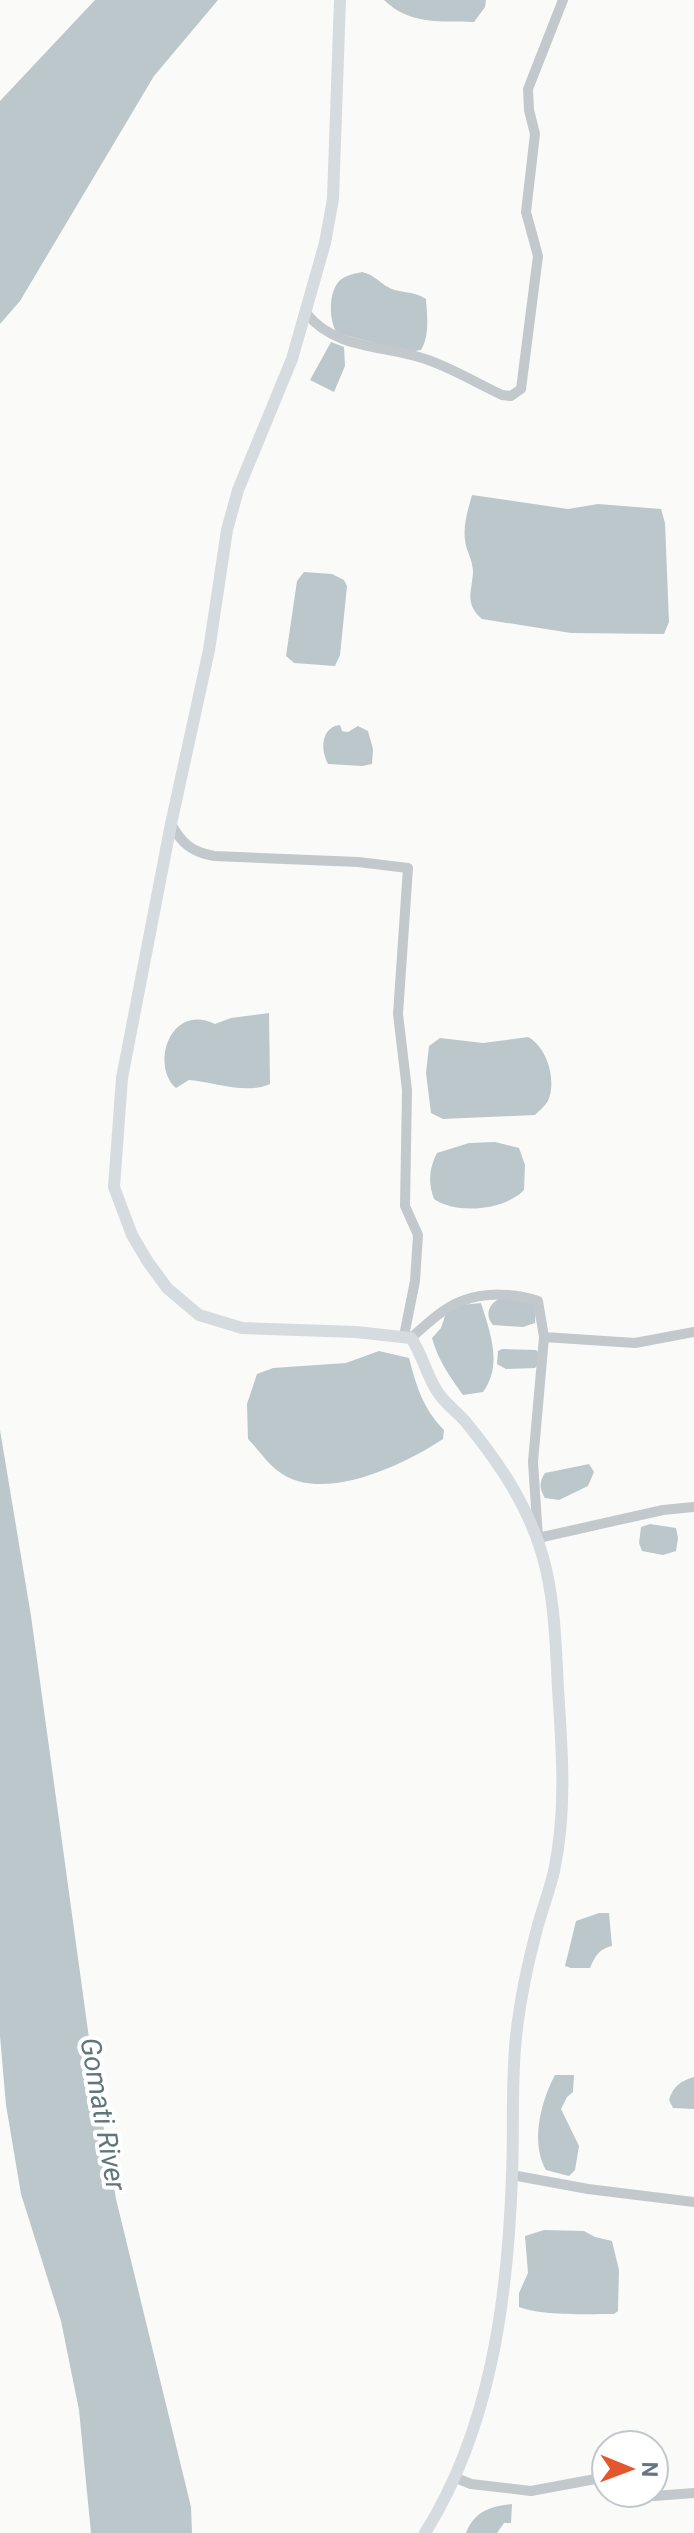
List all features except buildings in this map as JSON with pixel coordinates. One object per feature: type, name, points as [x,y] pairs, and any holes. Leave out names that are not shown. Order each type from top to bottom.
[{"type":"main road","points":[[340,0],[333,199],[325,243],[292,359],[238,490],[227,530],[209,650],[171,824],[122,1078],[114,1187],[132,1235],[167,1288],[199,1315],[242,1328],[407,1337],[438,1394],[486,1447],[522,1502],[538,1538],[547,1572],[555,1637],[563,1766],[562,1815],[554,1871],[524,1983],[516,2037],[512,2175],[504,2285],[493,2354],[480,2404],[456,2478],[425,2533]]},
{"type":"street","points":[[307,314],[323,331],[373,349],[422,358],[502,395],[511,396],[521,389],[538,256],[526,212],[535,134],[528,89],[563,0]]},
{"type":"street","points":[[171,824],[184,845],[195,852],[214,856],[358,862],[408,868],[398,1014],[407,1090],[405,1206],[418,1235],[407,1337]]},
{"type":"street","points":[[407,1337],[462,1301],[486,1296],[519,1295],[539,1303],[544,1337],[533,1462],[538,1538],[663,1510],[694,1507]]},
{"type":"street","points":[[544,1337],[635,1343],[694,1332]]},
{"type":"street","points":[[512,2175],[588,2189],[694,2202]]},
{"type":"street","points":[[456,2478],[471,2484],[531,2491],[590,2480]]},
{"type":"street","points":[[670,2495],[694,2493]]},
{"type":"shaded area","points":[[95,0],[218,0],[154,76],[20,301],[0,324],[0,101]]},
{"type":"shaded area","points":[[384,0],[486,0],[485,7],[474,22],[415,18]]},
{"type":"shaded area","points":[[362,272],[391,288],[426,299],[427,331],[421,350],[409,352],[337,333],[331,312],[334,289],[343,278]]},
{"type":"shaded area","points":[[331,342],[344,347],[345,366],[334,392],[310,380]]},
{"type":"shaded area","points":[[472,495],[568,509],[598,504],[661,509],[665,523],[669,622],[664,634],[571,633],[482,619],[471,602],[473,568],[465,540],[465,523]]},
{"type":"shaded area","points":[[304,572],[332,574],[344,580],[347,586],[340,655],[335,666],[294,663],[286,656],[297,581]]},
{"type":"shaded area","points":[[340,725],[342,731],[348,732],[358,726],[368,731],[373,749],[372,764],[328,764],[324,740],[329,730]]},
{"type":"shaded area","points":[[269,1013],[270,1084],[240,1088],[189,1080],[176,1088],[168,1078],[165,1052],[176,1029],[186,1022],[199,1020],[215,1024],[231,1018]]},
{"type":"shaded area","points":[[528,1037],[545,1056],[551,1074],[548,1101],[535,1115],[443,1119],[431,1113],[426,1073],[429,1046],[440,1038],[483,1043]]},
{"type":"shaded area","points":[[495,1142],[519,1148],[525,1165],[524,1190],[505,1202],[480,1208],[455,1207],[434,1199],[430,1176],[437,1153],[469,1143]]},
{"type":"shaded area","points":[[501,1298],[533,1303],[536,1307],[535,1323],[523,1327],[493,1325],[489,1310]]},
{"type":"shaded area","points":[[481,1303],[493,1348],[492,1371],[483,1392],[463,1395],[441,1361],[432,1338],[441,1328],[446,1313],[461,1305]]},
{"type":"shaded area","points":[[536,1350],[539,1363],[535,1368],[506,1369],[497,1364],[498,1351]]},
{"type":"shaded area","points":[[379,1351],[409,1358],[426,1405],[444,1430],[443,1439],[385,1470],[339,1483],[316,1484],[296,1480],[278,1471],[248,1439],[247,1404],[257,1374],[273,1368],[346,1363]]},
{"type":"shaded area","points":[[0,1430],[31,1616],[92,2060],[116,2199],[191,2507],[192,2533],[91,2533],[79,2410],[61,2321],[21,2194],[6,2105],[0,2036]]},
{"type":"shaded area","points":[[589,1464],[594,1472],[588,1486],[559,1500],[545,1498],[540,1485],[545,1473]]},
{"type":"shaded area","points":[[650,1524],[676,1528],[676,1551],[663,1555],[642,1551],[639,1543],[641,1527]]},
{"type":"shaded area","points":[[609,1913],[612,1946],[598,1954],[590,1968],[565,1966],[576,1921]]},
{"type":"shaded area","points":[[555,2075],[574,2075],[573,2092],[561,2109],[579,2146],[575,2170],[569,2176],[546,2170],[539,2147],[539,2122]]},
{"type":"shaded area","points":[[694,2077],[694,2109],[673,2108],[669,2100],[675,2088]]},
{"type":"shaded area","points":[[544,2230],[584,2231],[612,2241],[619,2270],[618,2311],[614,2314],[566,2314],[519,2307],[519,2293],[528,2273],[525,2236]]},
{"type":"shaded area","points":[[512,2504],[511,2523],[504,2523],[497,2533],[466,2533],[473,2520],[484,2511]]},
{"type":"water label","name":"Gomati River","points":[[103,2114]]}]
